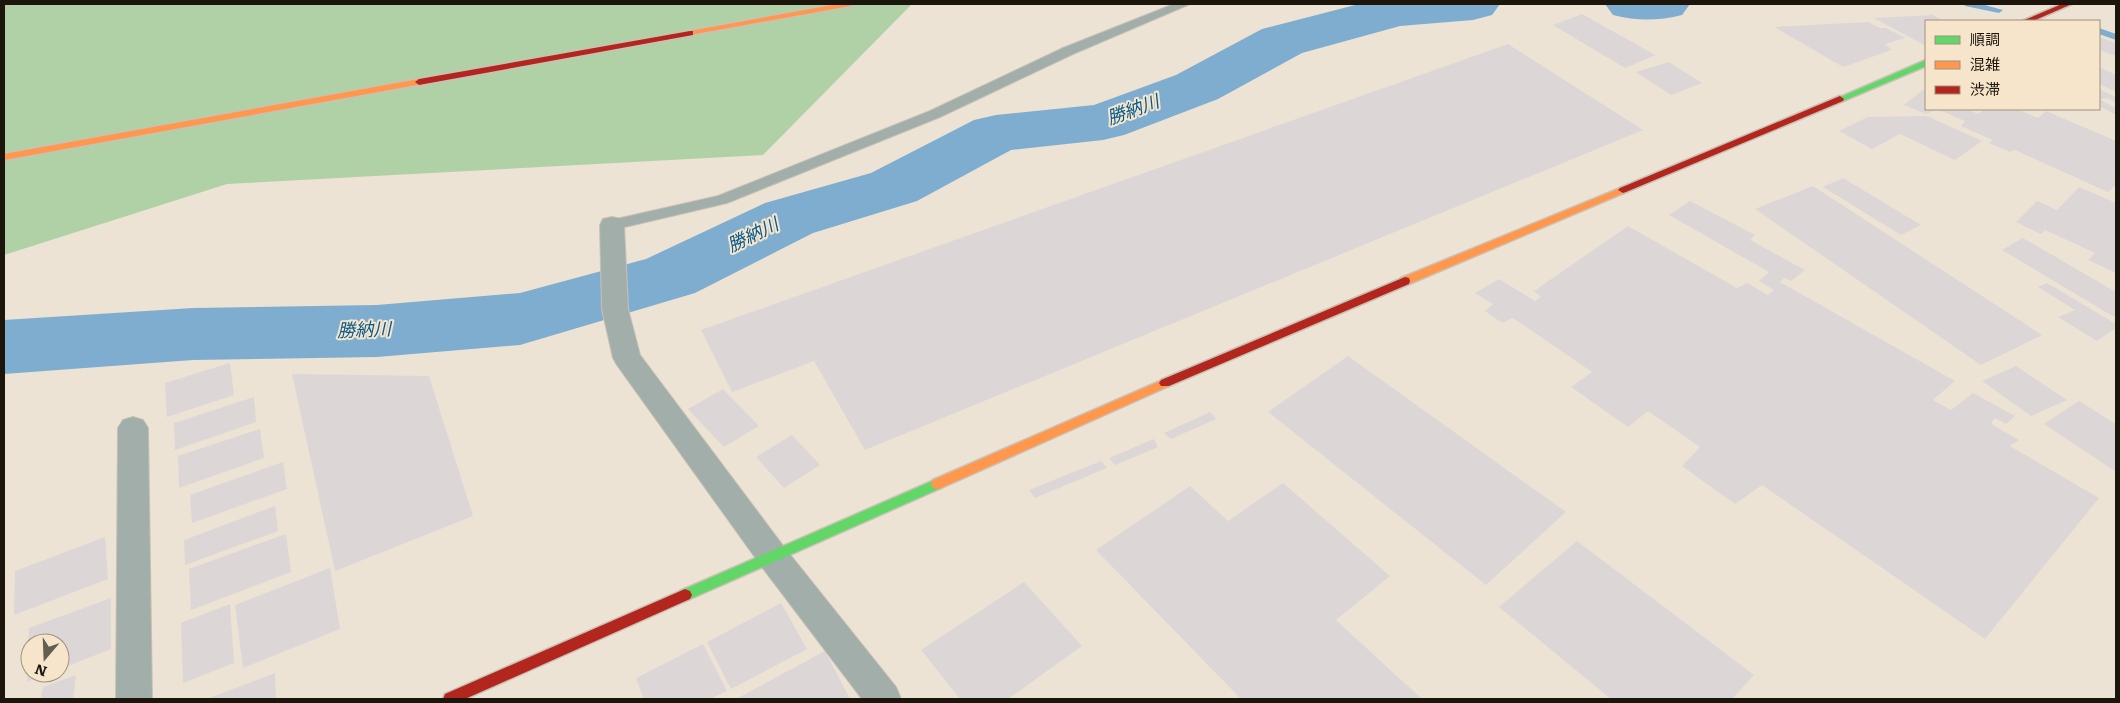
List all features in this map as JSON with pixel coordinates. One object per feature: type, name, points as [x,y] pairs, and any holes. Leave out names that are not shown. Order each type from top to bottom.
[{"type":"street","points":[[4,156],[850,4]]},
{"type":"street","points":[[2028,20],[2068,4]]},
{"type":"street","points":[[450,699],[1261,341],[1925,63]]},
{"type":"street","points":[[612,226],[615,309],[627,358],[773,557],[883,699]]},
{"type":"street","points":[[133,428],[134,699]]},
{"type":"lane","points":[[612,226],[722,200],[935,114],[1068,51],[1184,4]]},
{"type":"green space","points":[[4,4],[912,4],[763,155],[227,184],[4,255]]},
{"type":"building","points":[[1582,14],[1655,55],[1625,68],[1553,25]]},
{"type":"building","points":[[1933,15],[1942,20],[1925,20],[1925,45],[1874,18]]},
{"type":"building","points":[[1868,22],[1880,28],[1886,28],[1905,38],[1885,44],[1892,50],[1843,67],[1774,27]]},
{"type":"building","points":[[2100,37],[2116,43],[2116,56],[2100,50]]},
{"type":"building","points":[[1508,44],[1643,130],[865,450],[814,361],[732,392],[701,330]]},
{"type":"building","points":[[1669,62],[1702,83],[1671,95],[1636,72]]},
{"type":"building","points":[[2100,67],[2116,75],[2116,92],[2100,84]]},
{"type":"building","points":[[2100,89],[2116,97],[2116,103],[2107,98],[2100,99]]},
{"type":"building","points":[[1923,90],[1925,91],[1925,110],[1935,110],[1926,114],[1904,105]]},
{"type":"building","points":[[2100,100],[2116,108],[2116,115],[2100,107]]},
{"type":"building","points":[[1939,110],[1968,110],[1978,114],[1984,110],[2019,110],[2038,118],[2046,111],[2116,141],[2116,172],[2114,174],[2116,175],[2116,185],[2108,192],[2015,150],[2010,152],[1989,143],[1993,140],[1961,126],[1965,121]]},
{"type":"building","points":[[1927,116],[1982,141],[1955,160],[1900,134],[1872,149],[1839,131],[1868,117]]},
{"type":"building","points":[[1843,178],[1921,225],[1901,235],[1823,187]]},
{"type":"building","points":[[1813,186],[2042,335],[1981,365],[1755,209]]},
{"type":"building","points":[[2079,187],[2116,203],[2116,273],[2088,260],[2095,253],[2045,230],[2041,234],[2016,222],[2037,201],[2057,210]]},
{"type":"building","points":[[1690,201],[1755,235],[1750,240],[1805,270],[1791,281],[1784,278],[1780,282],[1955,381],[1933,400],[1951,410],[1973,393],[2015,416],[2006,424],[1995,418],[1991,424],[2019,440],[2010,446],[2099,498],[1985,639],[1762,485],[1735,504],[1682,466],[1700,447],[1648,411],[1628,427],[1571,387],[1592,372],[1513,318],[1502,323],[1485,311],[1493,304],[1475,293],[1499,279],[1535,301],[1541,297],[1534,291],[1628,226],[1737,288],[1747,283],[1768,295],[1774,290],[1759,281],[1769,272],[1669,215]]},
{"type":"building","points":[[2023,238],[2116,292],[2116,318],[2002,250]]},
{"type":"building","points":[[2047,283],[2116,324],[2116,328],[2097,341],[2058,317],[2075,310],[2038,287]]},
{"type":"building","points":[[1348,356],[1566,512],[1486,585],[1268,412]]},
{"type":"building","points":[[230,363],[234,395],[167,417],[165,383]]},
{"type":"building","points":[[2016,366],[2067,400],[2031,416],[1982,381]]},
{"type":"building","points":[[292,374],[429,376],[473,516],[335,571]]},
{"type":"building","points":[[723,389],[759,426],[724,447],[688,409]]},
{"type":"building","points":[[254,397],[256,422],[175,450],[174,423]]},
{"type":"building","points":[[2079,401],[2116,424],[2115,471],[2044,424]]},
{"type":"building","points":[[1210,412],[1216,419],[1171,439],[1164,433]]},
{"type":"building","points":[[260,429],[264,458],[179,488],[178,456]]},
{"type":"building","points":[[792,435],[820,465],[784,488],[756,457]]},
{"type":"building","points":[[1154,439],[1158,447],[1115,465],[1109,458]]},
{"type":"building","points":[[1101,461],[1107,468],[1035,498],[1029,490]]},
{"type":"building","points":[[283,462],[287,489],[192,523],[190,495]]},
{"type":"building","points":[[1283,483],[1390,576],[1336,620],[1422,699],[1241,699],[1096,550],[1190,486],[1228,521]]},
{"type":"building","points":[[275,506],[278,531],[185,565],[184,540]]},
{"type":"building","points":[[286,534],[291,572],[191,610],[189,569]]},
{"type":"building","points":[[105,537],[108,579],[14,615],[15,571]]},
{"type":"building","points":[[1577,541],[1754,675],[1732,699],[1611,699],[1499,607]]},
{"type":"building","points":[[330,568],[340,629],[243,668],[235,605]]},
{"type":"building","points":[[1024,582],[1082,646],[1008,699],[960,699],[921,650]]},
{"type":"building","points":[[111,598],[111,649],[70,665],[70,633],[29,633],[29,628]]},
{"type":"building","points":[[781,603],[807,649],[731,689],[707,642]]},
{"type":"building","points":[[230,604],[234,663],[183,683],[181,623]]},
{"type":"building","points":[[703,644],[727,691],[710,699],[644,699],[636,678]]},
{"type":"building","points":[[825,651],[850,699],[736,699]]},
{"type":"building","points":[[275,673],[276,699],[206,699]]},
{"type":"building","points":[[76,675],[73,699],[41,699],[43,687],[54,683],[70,683],[70,677]]},
{"type":"waterway","name":"勝納川","points":[[4,347],[193,334],[377,331],[520,319],[670,276],[789,218],[894,187],[996,133],[1103,122],[1197,87],[1282,41],[1397,10],[1473,4]]},
{"type":"waterway","name":"勝納川","points":[[1632,4],[1663,4]]},
{"type":"waterway","points":[[1968,4],[1999,10]]},
{"type":"waterway","points":[[2100,31],[2116,37]]},
{"type":"traffic: fast","points":[[1840,99],[1925,63]]},
{"type":"traffic: fast","points":[[685,595],[937,484]]},
{"type":"traffic: slow","points":[[690,33],[850,4]]},
{"type":"traffic: slow","points":[[4,157],[419,82]]},
{"type":"traffic: slow","points":[[1405,281],[1623,190]]},
{"type":"traffic: slow","points":[[937,484],[1165,383]]},
{"type":"traffic: jam","points":[[2028,20],[2068,4]]},
{"type":"traffic: jam","points":[[419,82],[690,33]]},
{"type":"traffic: jam","points":[[1623,190],[1840,99]]},
{"type":"traffic: jam","points":[[1165,383],[1405,281]]},
{"type":"traffic: jam","points":[[450,699],[685,595]]}]
